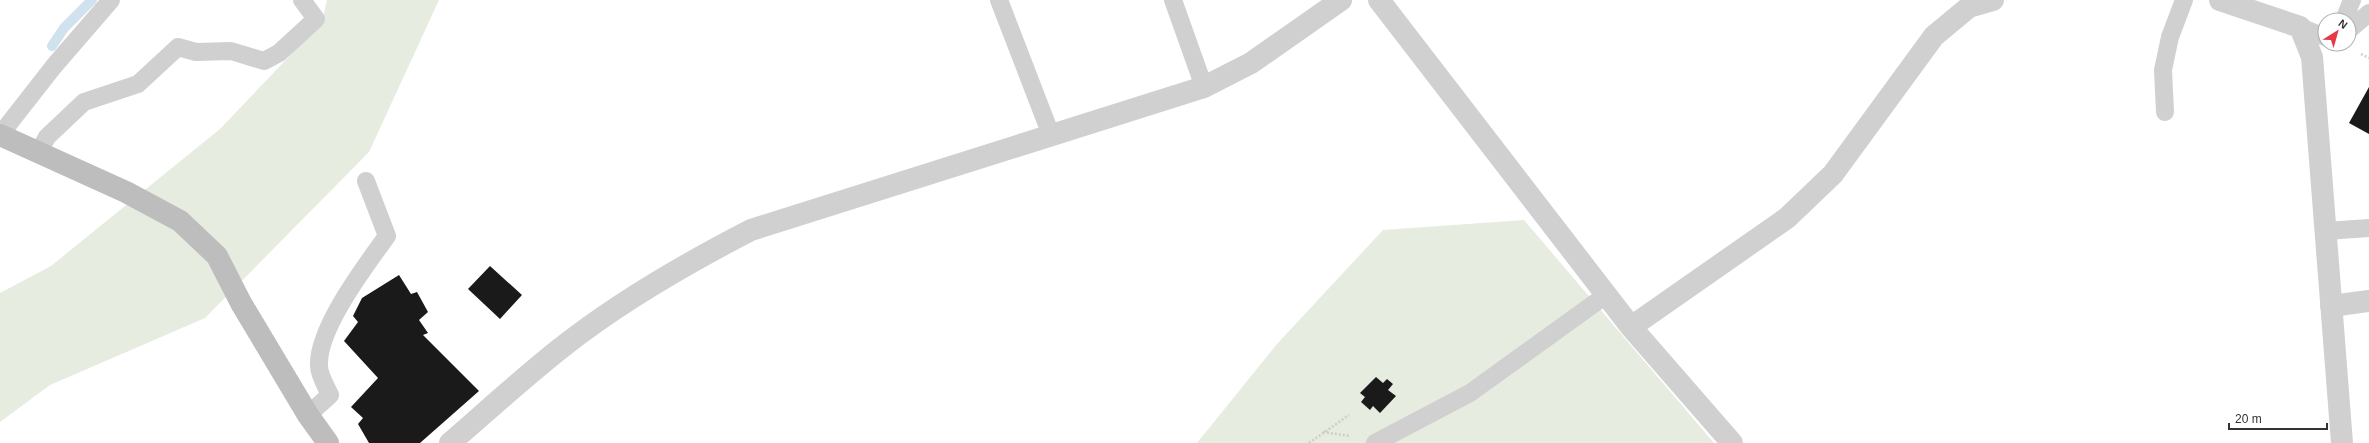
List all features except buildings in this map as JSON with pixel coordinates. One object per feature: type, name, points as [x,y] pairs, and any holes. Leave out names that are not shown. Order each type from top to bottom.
[{"type":"street","points":[[450,443],[561,348],[633,297],[706,253],[751,230],[1204,87],[1251,63],[1341,0]]},
{"type":"street","points":[[1379,0],[1631,327],[1732,443]]},
{"type":"street","points":[[1631,327],[1787,218],[1833,174],[1934,36],[1969,7],[1994,0]]},
{"type":"street","points":[[2220,0],[2300,27],[2312,56],[2342,443]]},
{"type":"street","points":[[0,135],[126,192],[180,221],[217,256],[241,303],[308,414],[328,443]]},
{"type":"street","points":[[2331,306],[2369,301]]},
{"type":"lane","points":[[0,135],[54,66],[111,0]]},
{"type":"lane","points":[[38,153],[46,137],[84,102],[138,84],[178,47],[196,52],[231,51],[264,61],[279,53],[316,18],[302,0]]},
{"type":"lane","points":[[999,0],[1051,136]]},
{"type":"lane","points":[[1173,0],[1204,87]]},
{"type":"lane","points":[[2165,112],[2163,70],[2170,37],[2184,0]]},
{"type":"lane","points":[[2347,12],[2352,0]]},
{"type":"lane","points":[[2357,23],[2369,13]]},
{"type":"lane","points":[[2300,27],[2317,33]]},
{"type":"lane","points":[[308,414],[330,395],[319,366],[324,340],[351,285],[387,236],[366,181]]},
{"type":"lane","points":[[2326,231],[2369,228]]},
{"type":"lane","points":[[1375,443],[1470,393],[1606,295]]},
{"type":"path","points":[[1309,443],[1349,415]]},
{"type":"shaded area","points":[[327,0],[439,0],[369,152],[205,318],[50,385],[0,422],[0,293],[51,266],[220,129],[322,22]]},
{"type":"shaded area","points":[[1524,220],[1714,443],[1197,443],[1277,344],[1383,230]]},
{"type":"waterway","points":[[52,46],[64,28],[92,0]]}]
